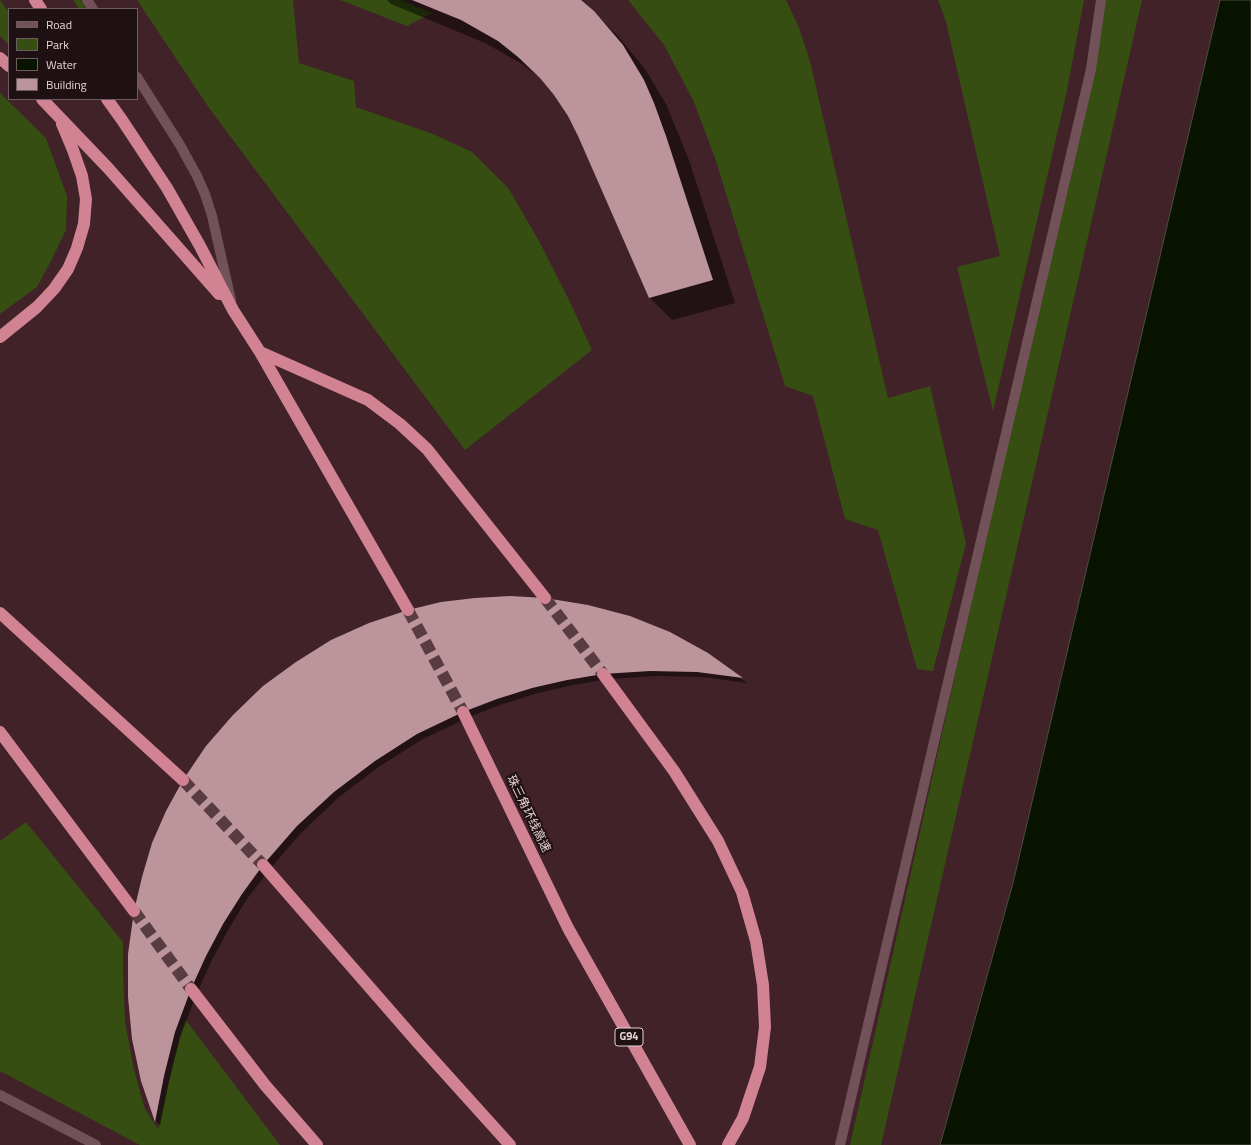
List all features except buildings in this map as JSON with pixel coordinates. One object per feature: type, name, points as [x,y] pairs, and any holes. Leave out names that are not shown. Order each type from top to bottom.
[{"type":"highway","points":[[0,58],[8,65]]},
{"type":"highway","points":[[43,100],[144,208],[233,310]]},
{"type":"highway","points":[[108,100],[167,188],[200,246],[233,310],[260,352],[408,610]]},
{"type":"highway","points":[[0,337],[37,307],[54,289],[68,268],[79,242],[84,224],[86,199],[82,176],[59,116]]},
{"type":"highway","points":[[260,352],[368,400],[400,424],[428,448],[545,598]]},
{"type":"highway","points":[[0,613],[183,780]]},
{"type":"highway","points":[[603,674],[674,771],[718,841],[742,892],[756,940],[764,985],[765,1027],[760,1067],[743,1118],[728,1145]]},
{"type":"highway","name":"珠三角环线高速","points":[[463,712],[568,928],[690,1145]]},
{"type":"highway","points":[[0,732],[134,911]]},
{"type":"highway","points":[[263,865],[419,1044],[510,1145]]},
{"type":"highway","points":[[191,989],[265,1085],[317,1145]]},
{"type":"lane","points":[[840,1145],[1090,69],[1101,0]]},
{"type":"lane","points":[[138,79],[198,176],[212,216],[233,310]]},
{"type":"lane","points":[[0,1094],[96,1145]]},
{"type":"green space","points":[[0,0],[8,11],[8,44],[0,36]]},
{"type":"green space","points":[[73,0],[81,0],[85,8],[78,8]]},
{"type":"green space","points":[[137,0],[293,0],[299,63],[354,81],[356,107],[433,134],[472,152],[509,189],[539,241],[570,302],[592,350],[465,450],[209,108]]},
{"type":"green space","points":[[340,0],[400,0],[432,13],[407,26]]},
{"type":"green space","points":[[628,0],[786,0],[798,25],[810,61],[888,398],[930,386],[966,543],[933,671],[917,669],[878,530],[845,519],[813,396],[785,386],[716,161],[694,102],[664,45]]},
{"type":"green space","points":[[938,0],[1084,0],[1066,95],[993,411],[957,267],[1000,256],[946,22]]},
{"type":"green space","points":[[1106,0],[1142,0],[881,1145],[850,1145]]},
{"type":"green space","points":[[0,93],[46,138],[67,196],[66,230],[37,287],[0,314]]},
{"type":"green space","points":[[26,822],[123,942],[125,1022],[134,1070],[145,1109],[158,1129],[174,1058],[185,1019],[280,1145],[140,1145],[0,1071],[0,841]]},
{"type":"water","points":[[1220,0],[1251,0],[1251,1145],[940,1145],[1013,883]]},
{"type":"tunnel","points":[[545,598],[603,674]]},
{"type":"tunnel","points":[[408,610],[463,712]]},
{"type":"tunnel","points":[[183,780],[263,865]]},
{"type":"tunnel","points":[[134,911],[191,989]]}]
